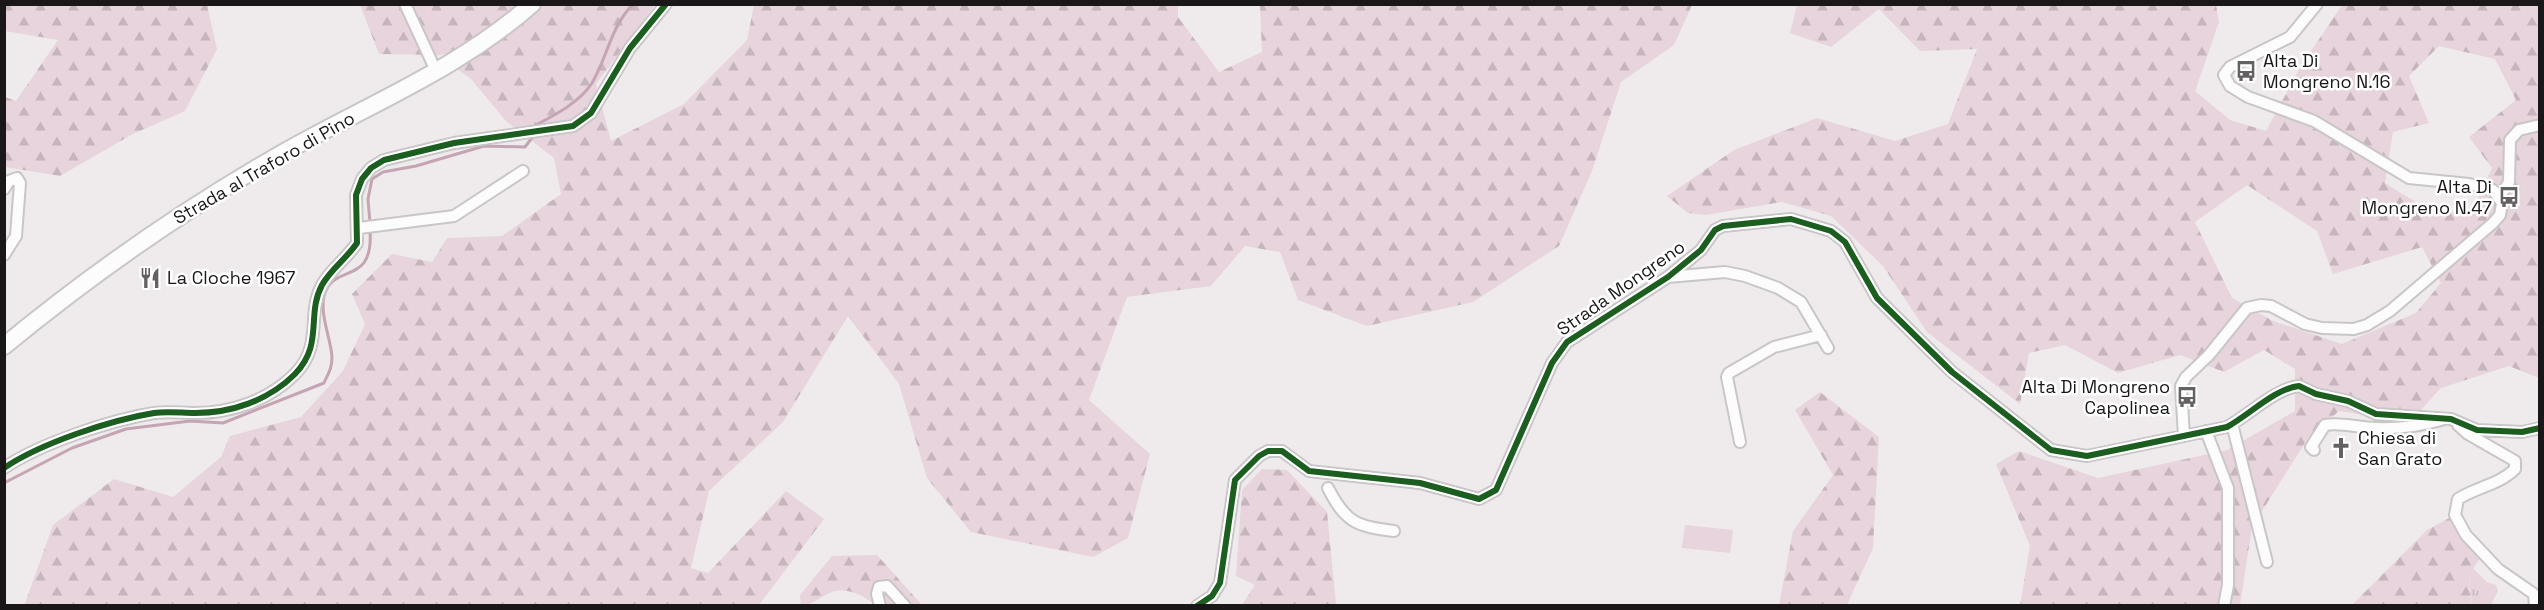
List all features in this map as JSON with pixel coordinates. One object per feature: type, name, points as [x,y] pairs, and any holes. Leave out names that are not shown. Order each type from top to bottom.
[{"type":"main road","name":"Strada al Traforo di Pino","points":[[4,346],[91,278],[206,199],[287,150],[436,71],[493,35],[532,4]]},
{"type":"street","points":[[405,4],[436,71]]},
{"type":"street","points":[[4,468],[38,449],[126,418],[157,412],[226,412],[255,402],[281,385],[294,375],[307,358],[315,337],[316,308],[321,286],[357,243],[360,228],[356,195],[371,168],[384,160],[489,136],[543,132],[573,126],[591,113],[630,48],[666,4]]},
{"type":"street","points":[[2317,4],[2290,37],[2230,67],[2224,75],[2230,86],[2248,97],[2314,121],[2409,178],[2469,184],[2488,188],[2500,196]]},
{"type":"street","points":[[2184,436],[2180,410],[2181,386],[2186,377],[2209,355],[2247,308],[2261,305],[2271,306],[2305,324],[2340,330],[2367,325],[2390,311],[2493,223],[2501,209],[2500,196],[2509,182],[2510,140],[2519,130],[2540,125]]},
{"type":"street","points":[[360,228],[454,216],[523,171]]},
{"type":"street","points":[[4,189],[9,181],[17,178],[20,183],[16,236],[4,255]]},
{"type":"street","name":"Strada Mongreno","points":[[1197,606],[1212,596],[1220,583],[1235,480],[1259,456],[1268,452],[1281,451],[1309,471],[1419,483],[1444,488],[1473,498],[1491,495],[1499,484],[1557,353],[1576,334],[1668,277],[1701,250],[1715,230],[1723,226],[1791,219],[1831,231],[1845,242],[1877,297],[1952,372],[2051,450],[2087,456],[2206,431],[2232,424],[2282,390],[2299,386],[2316,394],[2348,401],[2376,414],[2448,422],[2477,430],[2522,432],[2540,428]]},
{"type":"street","points":[[1668,277],[1725,272],[1745,276],[1778,288],[1801,302],[1828,348]]},
{"type":"street","points":[[1740,442],[1727,378],[1729,373],[1774,347],[1821,334]]},
{"type":"street","points":[[2314,450],[2311,447],[2325,425],[2338,423],[2375,428],[2410,427],[2448,422],[2515,461],[2515,469],[2503,480],[2469,491],[2458,499],[2455,515],[2466,535],[2498,569],[2534,594],[2535,606]]},
{"type":"street","points":[[2232,424],[2267,562]]},
{"type":"street","points":[[2206,431],[2228,488],[2228,585],[2224,606]]},
{"type":"street","points":[[1319,472],[1339,509],[1355,524],[1394,531]]},
{"type":"street","points":[[880,606],[877,594],[879,587],[886,586],[905,606]]},
{"type":"green space","points":[[4,5],[207,5],[217,49],[185,111],[133,134],[60,176],[5,167],[5,97],[16,101],[58,40],[5,31]]},
{"type":"green space","points":[[360,5],[519,5],[457,52],[440,55],[379,54]]},
{"type":"green space","points":[[544,5],[655,5],[596,84],[611,141],[684,104],[747,40],[754,5],[1178,5],[1178,17],[1219,72],[1262,52],[1260,5],[1692,5],[1674,45],[1621,82],[1592,171],[1559,246],[1473,302],[1367,326],[1298,300],[1280,252],[1245,246],[1211,286],[1127,297],[1089,400],[1150,454],[1128,538],[1093,557],[971,532],[927,478],[899,384],[848,316],[783,422],[709,491],[691,568],[708,573],[786,491],[824,519],[759,605],[24,606],[53,525],[114,479],[173,497],[221,457],[230,436],[301,417],[343,371],[365,324],[352,294],[392,254],[432,262],[447,238],[502,236],[561,194],[554,158],[506,121],[471,79],[457,69]]},
{"type":"green space","points":[[1797,5],[2216,5],[2219,22],[2195,91],[2230,120],[2266,131],[2301,66],[2342,5],[2539,5],[2539,378],[2509,366],[2441,388],[2410,422],[2339,411],[2308,438],[2252,527],[2240,605],[2020,605],[2030,546],[1996,464],[2019,451],[2098,478],[2227,450],[2295,411],[2295,369],[2264,350],[2224,372],[2180,355],[2118,373],[2065,345],[2029,353],[2020,404],[1927,332],[1883,266],[1831,216],[1782,202],[1706,215],[1688,213],[1667,196],[1734,150],[1817,118],[1895,141],[1948,124],[1977,49],[1920,51],[1879,9],[1831,47],[1790,33]],"holes":[[[2439,46],[2495,59],[2516,100],[2469,137],[2492,168],[2470,215],[2425,208],[2385,183],[2393,132],[2429,123],[2409,76]],[[2247,185],[2317,231],[2333,274],[2422,247],[2441,283],[2416,313],[2342,344],[2273,321],[2232,298],[2195,222]]]},
{"type":"green space","points":[[1820,392],[1879,437],[1873,548],[1847,605],[1779,605],[1793,531],[1833,475],[1795,410]]},
{"type":"green space","points":[[1262,469],[1287,470],[1327,512],[1336,604],[1341,605],[1242,605],[1255,585],[1236,576],[1242,490]]},
{"type":"green space","points":[[2453,516],[2483,556],[2471,573],[2469,591],[2472,605],[2351,606],[2427,530]]},
{"type":"green space","points":[[1685,525],[1733,530],[1730,553],[1682,548]]},
{"type":"green space","points":[[877,555],[922,605],[875,605],[861,596],[838,591],[810,604],[801,605],[800,595],[832,556]]},
{"type":"green space","points":[[2472,567],[2487,582],[2496,585],[2498,591],[2491,605],[2472,605],[2469,586]]},
{"type":"waterway","points":[[535,128],[536,125],[574,102],[587,90],[597,73],[614,32],[633,4]]},
{"type":"waterway","points":[[370,223],[368,199],[372,179],[383,172],[416,166],[484,146],[525,147],[534,135]]},
{"type":"waterway","points":[[4,483],[72,448],[126,429],[190,421],[223,423],[324,383],[332,359],[324,314],[324,296],[329,285],[360,267],[366,260],[370,248],[370,230]]},
{"type":"cycle path","points":[[4,468],[56,441],[118,421],[159,412],[222,411],[248,404],[273,391],[295,374],[304,363],[312,341],[317,296],[330,274],[357,243],[356,195],[362,179],[371,168],[384,160],[454,143],[573,126],[591,113],[630,48],[666,4]]},
{"type":"cycle path","points":[[1197,606],[1212,596],[1220,583],[1235,480],[1259,456],[1268,451],[1282,451],[1309,471],[1420,483],[1479,499],[1496,490],[1552,363],[1567,342],[1668,277],[1701,250],[1715,230],[1723,226],[1791,219],[1831,231],[1845,242],[1877,298],[1952,372],[2051,450],[2087,456],[2227,427],[2272,397],[2299,386],[2316,394],[2348,401],[2376,414],[2451,419],[2477,430],[2522,432],[2540,428]]},
{"type":"place","name":"Alta Di Mongreno N.16","points":[[2246,71]]},
{"type":"place","name":"Alta Di Mongreno N.47","points":[[2509,197]]},
{"type":"place","name":"La Cloche 1967","points":[[150,278]]},
{"type":"place","name":"Alta Di Mongreno Capolinea","points":[[2187,397]]},
{"type":"place","name":"Chiesa di San Grato","points":[[2341,448]]}]
